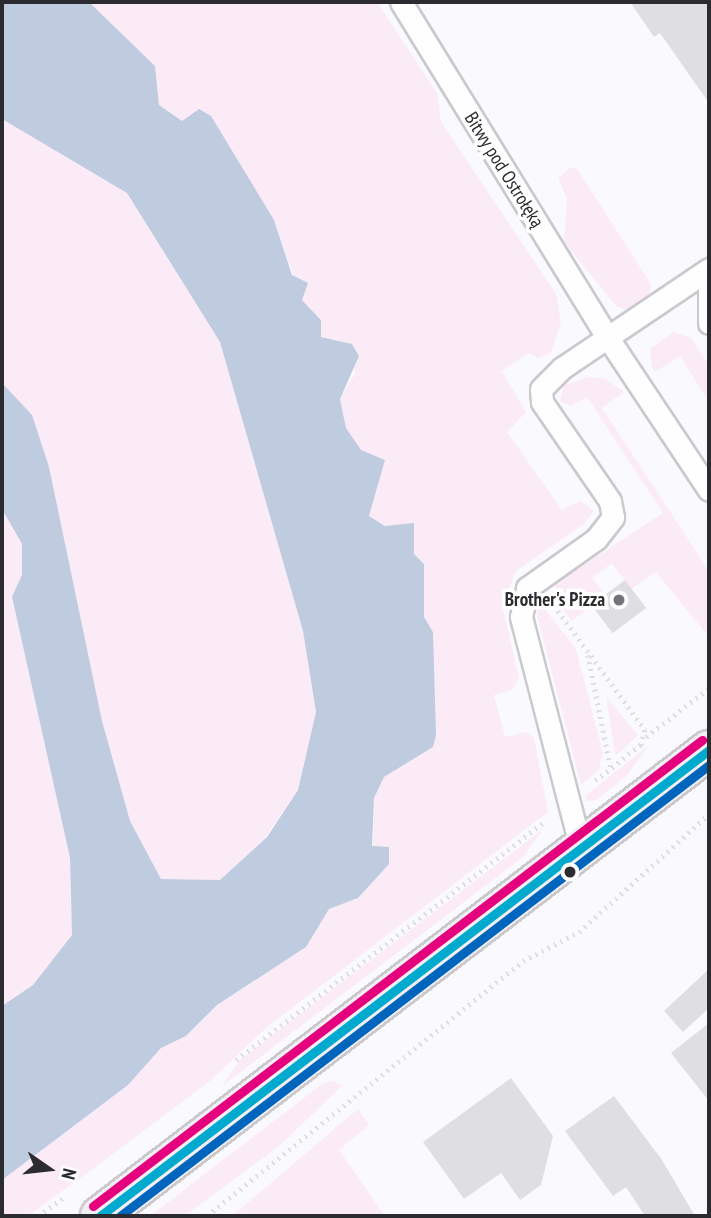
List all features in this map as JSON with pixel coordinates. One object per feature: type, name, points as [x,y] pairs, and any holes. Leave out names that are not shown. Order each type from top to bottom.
[{"type":"main road","points":[[88,1203],[580,849],[709,750]]},
{"type":"lane","name":"Bitwy pod Ostrołęką","points":[[401,2],[608,338],[709,490]]},
{"type":"lane","points":[[580,849],[566,804],[521,617],[527,588],[596,539],[613,517],[610,501],[542,402],[541,389],[548,378],[709,269]]},
{"type":"lane","points":[[709,288],[709,323]]},
{"type":"path","points":[[536,580],[646,737]]},
{"type":"path","points":[[587,651],[611,769]]},
{"type":"path","points":[[232,1065],[611,769],[646,737],[709,688]]},
{"type":"path","points":[[207,1216],[523,961],[579,932],[677,839],[709,814]]},
{"type":"path","points":[[38,1216],[88,1203]]},
{"type":"shaded area","points":[[89,2],[377,2],[437,93],[441,122],[556,294],[561,323],[551,353],[538,358],[528,353],[502,371],[526,412],[507,432],[562,510],[580,501],[594,511],[584,524],[516,571],[502,605],[519,678],[512,690],[494,695],[505,737],[526,732],[534,738],[548,812],[267,1027],[211,1080],[98,1165],[28,1216],[2,1216],[2,1180],[14,1169],[128,1085],[161,1048],[186,1036],[217,1005],[306,947],[329,909],[358,898],[388,864],[373,846],[374,798],[384,777],[433,747],[433,632],[424,617],[424,564],[414,554],[414,524],[385,526],[369,516],[385,460],[361,451],[346,428],[340,398],[355,374],[352,344],[321,337],[321,319],[302,300],[274,220],[182,121],[159,105],[155,66]]},
{"type":"shaded area","points":[[2,119],[127,193],[220,342],[267,502],[303,631],[316,712],[298,790],[264,839],[220,880],[161,879],[130,821],[2,384]]},
{"type":"shaded area","points":[[571,167],[577,169],[651,284],[648,302],[629,311],[616,306],[564,242],[567,199],[558,178]]},
{"type":"shaded area","points":[[673,332],[691,338],[709,365],[709,402],[680,356],[655,372],[652,368],[650,349]]},
{"type":"shaded area","points":[[589,377],[606,379],[624,392],[602,408],[709,571],[709,637],[656,572],[631,589],[612,563],[592,578],[605,595],[572,621],[556,600],[555,584],[663,513],[587,397],[571,406],[560,401],[564,385]]},
{"type":"shaded area","points":[[2,509],[22,544],[23,575],[12,598],[70,858],[72,935],[33,985],[2,1006]]},
{"type":"shaded area","points":[[538,601],[576,649],[603,753],[598,771],[581,785],[537,615]]},
{"type":"shaded area","points":[[606,697],[638,735],[617,755],[615,754]]},
{"type":"shaded area","points":[[649,745],[627,775],[597,800],[587,801],[585,796]]},
{"type":"shaded area","points":[[543,829],[523,857],[222,1086],[240,1060]]},
{"type":"shaded area","points":[[333,1081],[342,1086],[277,1148],[184,1216],[150,1216],[325,1082]]},
{"type":"shaded area","points":[[358,1109],[369,1125],[339,1150],[385,1216],[232,1216]]},
{"type":"water","points":[[2,2],[89,2],[155,66],[159,105],[182,121],[199,109],[211,116],[274,220],[292,275],[308,283],[302,300],[321,320],[321,337],[352,344],[359,356],[340,399],[346,428],[361,450],[385,460],[369,516],[385,526],[414,523],[414,554],[424,564],[424,617],[433,632],[436,735],[433,747],[384,777],[374,798],[372,846],[389,847],[389,864],[358,898],[329,909],[306,947],[217,1005],[186,1036],[161,1048],[128,1085],[2,1180],[2,1006],[33,985],[72,935],[70,858],[12,597],[22,575],[22,544],[2,509],[2,383],[32,415],[49,467],[102,721],[130,821],[161,879],[220,880],[267,837],[298,790],[316,712],[303,631],[220,342],[127,193],[2,119]]},
{"type":"building","points":[[630,2],[709,2],[709,103],[660,33],[654,37]]},
{"type":"building","name":"Brother's Pizza","points":[[625,580],[646,608],[613,633],[591,605]]},
{"type":"building","points":[[709,969],[709,1008],[683,1032],[664,1011]]},
{"type":"building","points":[[709,1023],[709,1101],[671,1053]]},
{"type":"building","points":[[511,1078],[553,1136],[541,1185],[520,1200],[501,1173],[464,1199],[423,1142]]},
{"type":"building","points":[[614,1096],[662,1160],[695,1216],[645,1216],[626,1187],[613,1196],[565,1131]]},
{"type":"transit line","points":[[93,1206],[702,740]]},
{"type":"transit line","points":[[100,1216],[709,750]]},
{"type":"transit line","points":[[120,1216],[709,765]]},
{"type":"place","name":"Brother's Pizza","points":[[619,600]]}]
